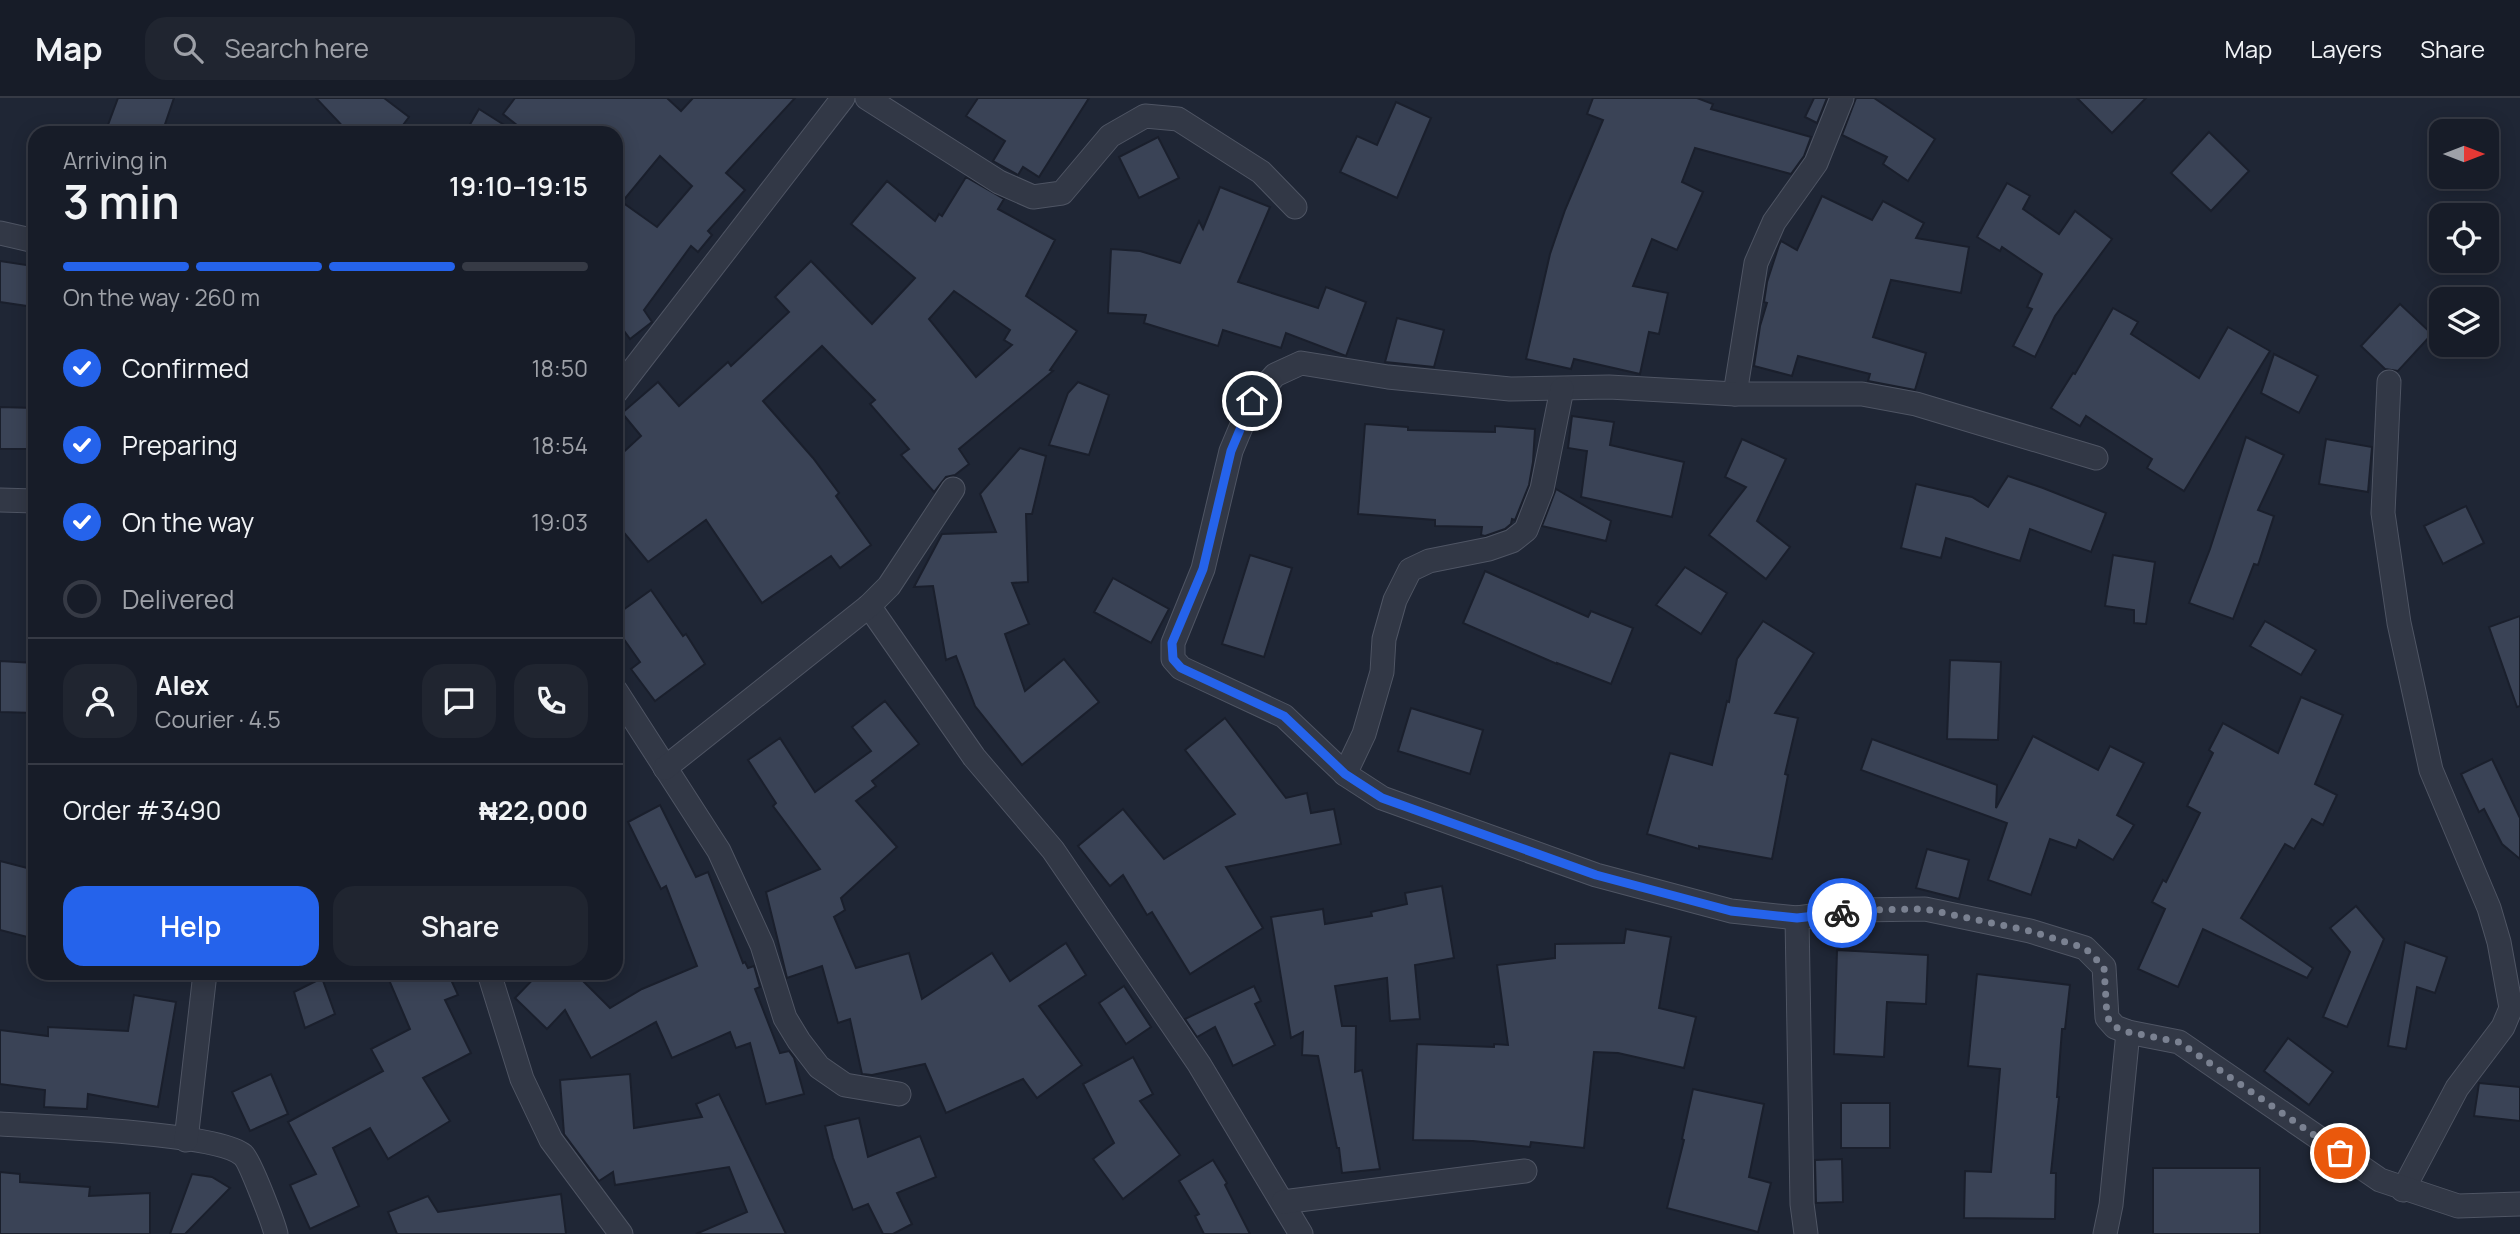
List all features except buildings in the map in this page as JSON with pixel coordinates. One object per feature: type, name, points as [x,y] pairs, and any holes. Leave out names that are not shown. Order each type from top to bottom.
[{"type":"street","points":[[623,384],[843,98]]},
{"type":"street","points":[[867,98],[999,182],[1032,197],[1062,193],[1110,136],[1145,116],[1178,119],[1261,172],[1295,207]]},
{"type":"street","points":[[1735,394],[1756,263],[1774,222],[1816,163],[1842,98]]},
{"type":"street","points":[[0,233],[28,239]]},
{"type":"street","points":[[2096,458],[1916,404],[1862,394],[1735,394],[1609,387],[1510,389],[1388,377],[1301,363],[1275,375],[1252,401],[1231,451],[1203,569],[1172,643],[1173,659],[1181,668],[1284,716],[1345,774],[1382,798],[1596,875],[1731,911],[1797,918],[1857,910],[1925,909],[2030,931],[2085,948],[2104,967],[2107,1017],[2115,1027],[2179,1042],[2380,1180],[2458,1206],[2520,1204]]},
{"type":"street","points":[[2389,382],[2383,513],[2399,623],[2431,770],[2489,908],[2511,1008],[2503,1027],[2457,1088],[2403,1189]]},
{"type":"street","points":[[1345,774],[1364,734],[1382,672],[1384,639],[1395,600],[1410,570],[1429,561],[1489,549],[1512,541],[1526,530],[1542,489],[1562,388]]},
{"type":"street","points":[[666,768],[869,606],[889,586],[953,489]]},
{"type":"street","points":[[0,500],[28,501]]},
{"type":"street","points":[[869,606],[974,757],[1053,850],[1199,1064],[1301,1234]]},
{"type":"street","points":[[623,702],[719,851],[762,945],[785,1017],[799,1041],[818,1067],[845,1085],[899,1094]]},
{"type":"street","points":[[1797,918],[1802,1204],[1806,1234]]},
{"type":"street","points":[[186,1140],[204,980]]},
{"type":"street","points":[[491,980],[522,1079],[551,1140],[621,1234]]},
{"type":"street","points":[[2105,1234],[2111,1205],[2128,1032]]},
{"type":"street","points":[[0,1124],[141,1133],[227,1146],[244,1156],[276,1234]]},
{"type":"street","points":[[1283,1202],[1525,1171]]},
{"type":"way so far","points":[[1842,913],[1857,910],[1925,909],[2030,931],[2085,948],[2098,958],[2104,967],[2107,1017],[2115,1027],[2179,1042],[2340,1153]]},
{"type":"route","points":[[1252,401],[1231,451],[1203,569],[1172,643],[1173,659],[1181,668],[1284,716],[1345,774],[1382,798],[1596,875],[1731,911],[1797,918],[1842,913]]}]
